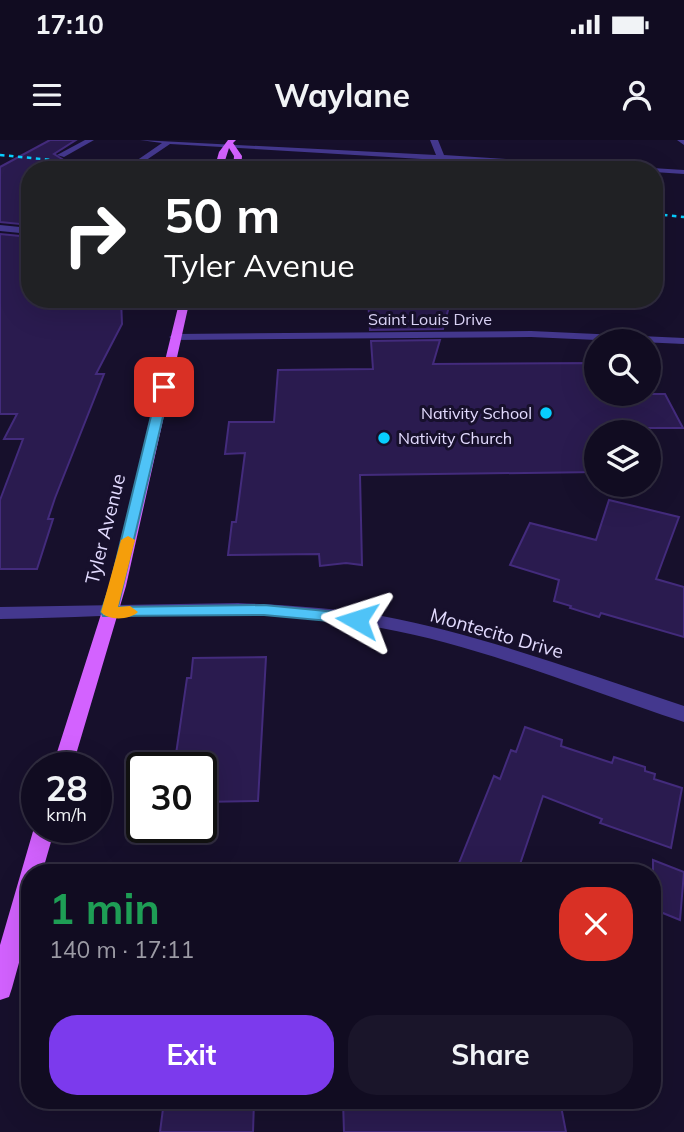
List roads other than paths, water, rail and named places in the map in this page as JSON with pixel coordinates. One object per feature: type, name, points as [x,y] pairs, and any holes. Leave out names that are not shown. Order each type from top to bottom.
[{"type":"main road","points":[[220,161],[223,152],[232,142],[238,161]]},
{"type":"main road","name":"Tyler Avenue","points":[[67,752],[118,586],[183,308]]},
{"type":"main road","points":[[34,864],[40,843]]},
{"type":"main road","points":[[0,988],[21,912]]},
{"type":"street","points":[[61,155],[90,140]]},
{"type":"street","points":[[144,140],[232,142],[506,161]]},
{"type":"street","points":[[434,140],[441,157]]},
{"type":"street","points":[[142,161],[171,141]]},
{"type":"street","points":[[663,171],[684,172]]},
{"type":"street","points":[[0,228],[21,230]]},
{"type":"street","name":"Saint Louis Drive","points":[[176,337],[531,334],[684,341]]},
{"type":"street","name":"Montecito Drive","points":[[0,613],[264,610],[380,622],[494,650],[684,715]]},
{"type":"railway","points":[[0,155],[62,161]]},
{"type":"railway","points":[[663,215],[684,217]]},
{"type":"place","name":"Nativity School","points":[[546,413]]},
{"type":"place","name":"Nativity Church","points":[[384,438]]}]
